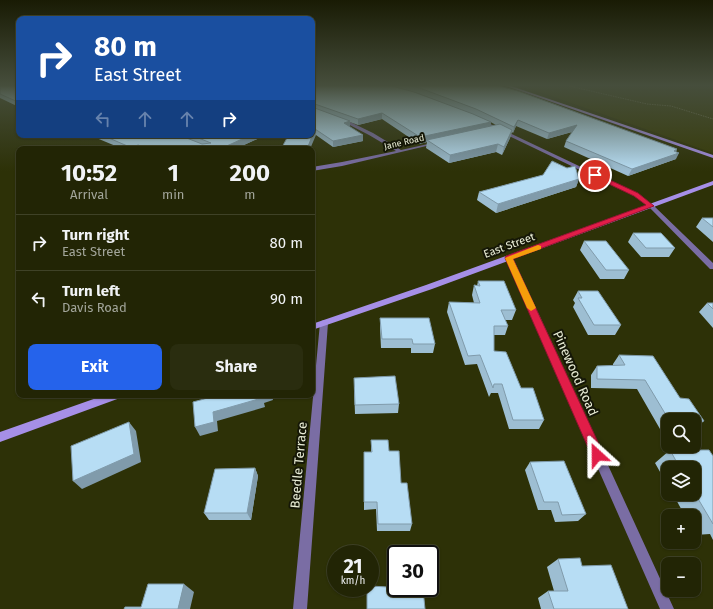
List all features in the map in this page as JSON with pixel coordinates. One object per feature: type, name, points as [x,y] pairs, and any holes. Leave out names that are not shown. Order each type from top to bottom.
[{"type":"main road","points":[[590,114],[713,157]]},
{"type":"main road","name":"East Street","points":[[315,326],[509,258],[713,183]]},
{"type":"main road","points":[[0,437],[109,398]]},
{"type":"street","points":[[336,117],[371,134],[400,151]]},
{"type":"street","points":[[473,117],[636,195],[651,206],[713,267]]},
{"type":"street","points":[[491,131],[498,129]]},
{"type":"street","name":"Jane Road","points":[[315,168],[445,141]]},
{"type":"street","name":"Pinewood Road","points":[[509,258],[667,609]]},
{"type":"street","name":"Beedle Terrace","points":[[300,609],[324,323]]},
{"type":"path","points":[[698,114],[713,119]]},
{"type":"shaded area","points":[[604,114],[713,114],[713,153]]},
{"type":"building","points":[[315,114],[332,114],[350,121],[344,123],[363,135],[333,141],[315,129]]},
{"type":"building","points":[[345,114],[376,114],[358,119]]},
{"type":"building","points":[[384,114],[474,114],[491,122],[420,137]]},
{"type":"building","points":[[487,114],[582,114],[677,149],[674,151],[679,153],[632,169],[566,141],[577,125],[549,133],[518,120],[514,127]]},
{"type":"building","points":[[500,124],[512,130],[504,147],[498,144],[450,155],[427,140]]},
{"type":"building","points":[[109,138],[187,138],[202,144],[211,143],[198,138],[244,138],[227,146],[127,146]]},
{"type":"building","points":[[287,138],[311,138],[308,146],[283,146]]},
{"type":"building","points":[[552,161],[567,168],[575,166],[579,179],[498,204],[479,192],[543,175]]},
{"type":"building","points":[[702,218],[713,218],[713,227]]},
{"type":"building","points":[[633,233],[661,233],[675,248],[646,248]]},
{"type":"building","points":[[584,241],[606,241],[629,270],[606,270]]},
{"type":"building","points":[[478,281],[504,281],[516,310],[501,310],[508,326],[494,326],[494,351],[506,352],[521,388],[533,388],[544,420],[513,420],[502,384],[494,384],[493,388],[480,355],[468,356],[449,302],[480,303],[474,285],[480,286]]},
{"type":"building","points":[[578,291],[598,291],[621,325],[594,325],[578,298],[582,298]]},
{"type":"building","points":[[707,303],[713,303],[713,309]]},
{"type":"building","points":[[380,318],[429,318],[435,344],[413,344],[412,339],[382,339]]},
{"type":"building","points":[[619,355],[653,356],[680,398],[689,399],[699,413],[665,413],[645,380],[597,379],[597,366],[625,365]]},
{"type":"building","points":[[395,376],[399,404],[355,405],[354,378]]},
{"type":"building","points":[[208,398],[262,398],[213,412],[214,422],[195,427],[193,402]]},
{"type":"building","points":[[129,422],[134,454],[73,481],[71,446]]},
{"type":"building","points":[[371,440],[388,440],[389,451],[399,451],[401,483],[407,483],[412,524],[378,524],[377,502],[364,502],[364,452],[372,452]]},
{"type":"building","points":[[701,450],[709,450],[713,456],[713,524],[699,501],[701,501],[701,461],[676,461],[672,453],[701,453]]},
{"type":"building","points":[[564,461],[586,514],[562,515],[558,502],[544,502],[530,462]]},
{"type":"building","points":[[255,468],[247,513],[204,513],[215,469]]},
{"type":"building","points":[[580,558],[582,566],[611,565],[628,609],[554,609],[548,591],[568,591],[558,559]]},
{"type":"building","points":[[148,584],[184,584],[178,609],[124,609],[125,607],[141,607]]},
{"type":"building","points":[[379,587],[387,587],[387,597],[424,597],[425,609],[367,609],[367,597],[379,597]]},
{"type":"slow traffic","points":[[531,308],[509,258],[538,247]]},
{"type":"route","points":[[595,175],[636,195],[651,206],[509,258],[597,455]]}]
